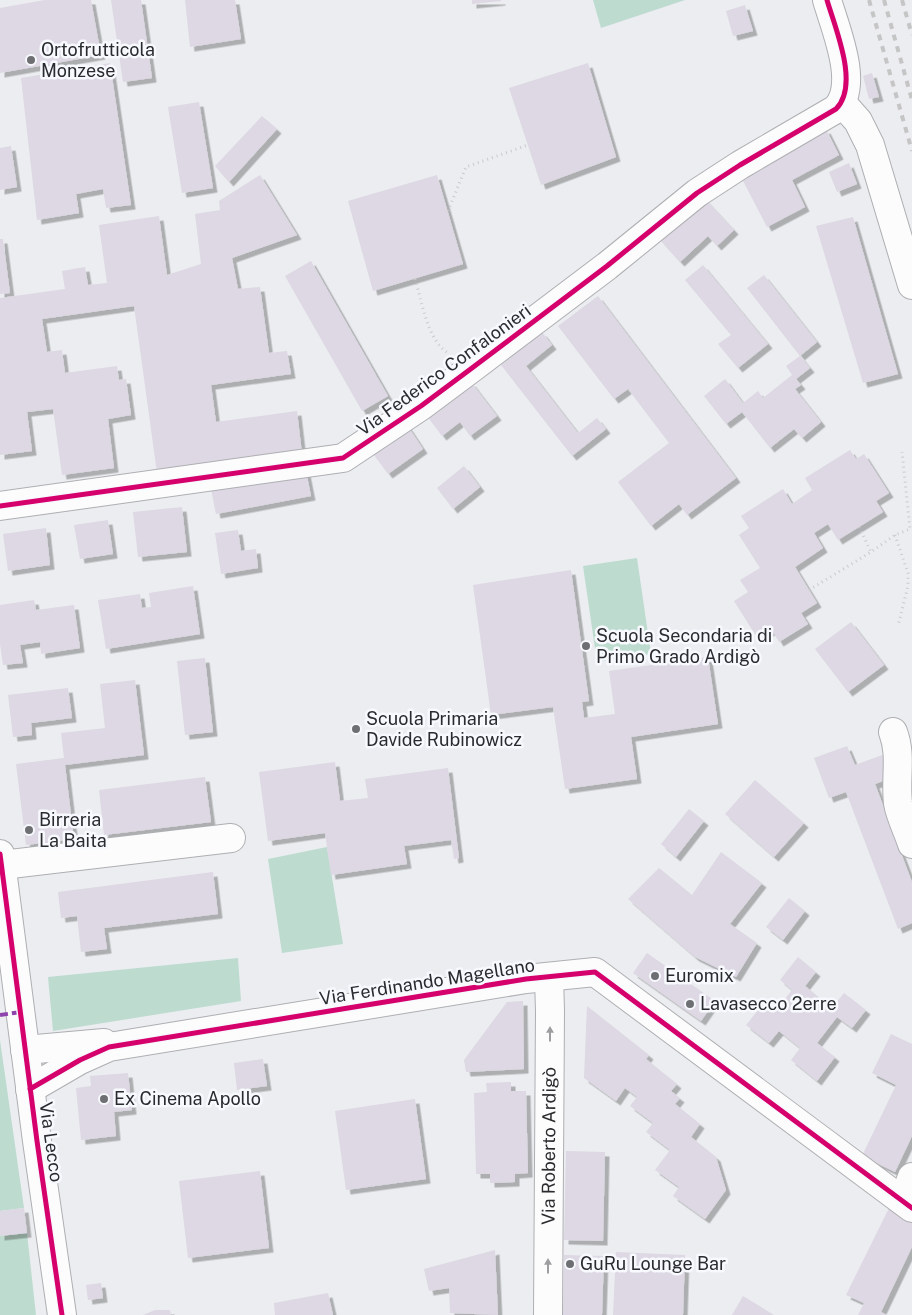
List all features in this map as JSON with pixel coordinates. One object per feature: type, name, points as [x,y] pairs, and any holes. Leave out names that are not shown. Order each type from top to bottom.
[{"type":"street","points":[[827,0],[846,68],[847,83],[842,103],[858,121],[870,145],[912,285]]},
{"type":"street","name":"Via Federico Confalonieri","points":[[0,506],[343,458],[421,406],[472,368],[607,266],[697,193],[740,165],[824,117],[842,103]]},
{"type":"street","points":[[893,732],[897,743],[899,765],[898,803],[912,844]]},
{"type":"street","points":[[1,859],[231,838]]},
{"type":"street","name":"Via Lecco","points":[[1,859],[30,1089],[62,1315]]},
{"type":"street","name":"Via Ferdinando Magellano","points":[[30,1089],[87,1056],[109,1047],[526,979],[595,972],[909,1195]]},
{"type":"street","name":"Via Roberto Ardigò","points":[[548,977],[550,1011],[548,1315]]},
{"type":"street","name":"Via Ferdinando Magellano","points":[[25,1050],[73,1044],[148,1040]]},
{"type":"path","points":[[448,211],[466,167],[528,145]]},
{"type":"path","points":[[416,278],[432,335],[443,350]]},
{"type":"path","points":[[809,590],[872,552],[895,535],[910,529],[902,452]]},
{"type":"path","points":[[859,527],[872,552]]},
{"type":"path","points":[[895,535],[908,573],[908,586],[898,626]]},
{"type":"green space","points":[[593,0],[685,0],[601,28]]},
{"type":"green space","points":[[637,558],[651,654],[597,662],[583,566]]},
{"type":"green space","points":[[327,847],[343,944],[282,953],[268,859]]},
{"type":"green space","points":[[238,958],[241,1001],[53,1031],[48,977]]},
{"type":"green space","points":[[0,1040],[24,1208],[0,1211]]},
{"type":"green space","points":[[27,1233],[36,1315],[0,1315],[0,1236]]},
{"type":"building","points":[[45,0],[91,0],[101,55],[0,73],[0,8]]},
{"type":"building","points":[[111,0],[141,0],[152,78],[123,82]]},
{"type":"building","points":[[185,0],[235,0],[241,39],[190,47]]},
{"type":"building","points":[[472,0],[501,0],[501,1],[472,4]]},
{"type":"building","points":[[745,5],[753,31],[733,36],[726,11]]},
{"type":"building","points":[[110,63],[131,205],[106,208],[103,189],[76,194],[79,213],[37,220],[21,78]]},
{"type":"building","points":[[588,63],[616,157],[541,185],[509,88]]},
{"type":"building","points":[[872,73],[879,97],[869,99],[863,76]]},
{"type":"building","points":[[199,102],[213,188],[182,193],[168,107]]},
{"type":"building","points":[[262,116],[277,129],[229,182],[215,166]]},
{"type":"building","points":[[826,129],[839,155],[792,180],[805,207],[767,227],[740,175]]},
{"type":"building","points":[[11,146],[17,187],[0,190],[0,148]]},
{"type":"building","points":[[849,163],[857,184],[837,192],[829,172]]},
{"type":"building","points":[[260,175],[297,235],[232,258],[238,289],[260,287],[269,353],[287,351],[291,374],[211,385],[216,422],[297,411],[302,454],[157,473],[134,306],[42,319],[47,352],[62,350],[65,373],[117,366],[119,380],[126,379],[131,415],[108,419],[114,468],[62,475],[53,409],[27,412],[32,451],[0,455],[0,298],[65,289],[62,271],[85,267],[88,285],[107,283],[99,225],[159,216],[167,275],[201,264],[195,214],[220,210],[219,201]]},
{"type":"building","points":[[437,175],[463,264],[373,291],[348,201]]},
{"type":"building","points":[[705,199],[734,230],[717,246],[708,236],[680,262],[660,240]]},
{"type":"building","points":[[853,217],[898,374],[863,383],[816,226]]},
{"type":"building","points":[[0,239],[3,239],[10,293],[0,294]]},
{"type":"building","points":[[311,261],[388,396],[362,411],[285,276]]},
{"type":"building","points":[[703,265],[768,344],[738,368],[718,344],[731,335],[685,280]]},
{"type":"building","points":[[764,275],[817,342],[800,356],[747,288]]},
{"type":"building","points":[[598,296],[736,478],[687,515],[679,504],[651,526],[618,482],[669,443],[628,389],[614,399],[558,326]]},
{"type":"building","points":[[542,332],[552,345],[526,366],[578,433],[597,418],[606,429],[572,456],[501,365]]},
{"type":"building","points":[[800,356],[810,368],[796,379],[801,385],[795,389],[821,422],[802,438],[794,429],[770,448],[742,412],[726,424],[704,396],[725,379],[743,403],[758,391],[763,398],[792,375],[786,366]]},
{"type":"building","points":[[471,382],[497,416],[470,436],[460,422],[442,436],[427,416]]},
{"type":"building","points":[[407,425],[423,449],[388,474],[371,451]]},
{"type":"building","points":[[850,450],[856,459],[864,454],[889,493],[876,501],[883,512],[838,540],[828,524],[814,533],[823,548],[795,567],[817,603],[801,613],[808,624],[779,642],[772,630],[758,639],[734,601],[748,592],[740,580],[760,568],[739,535],[749,528],[741,516],[783,489],[792,504],[812,490],[805,478]]},
{"type":"building","points":[[464,466],[480,487],[453,509],[437,488]]},
{"type":"building","points":[[306,471],[311,496],[216,514],[211,489]]},
{"type":"building","points":[[182,507],[187,552],[138,557],[133,512]]},
{"type":"building","points":[[108,520],[113,554],[80,559],[74,525]]},
{"type":"building","points":[[46,528],[50,565],[8,571],[3,534]]},
{"type":"building","points":[[238,530],[241,551],[256,549],[258,568],[221,574],[215,533]]},
{"type":"building","points":[[571,570],[589,701],[582,702],[584,718],[615,714],[609,671],[708,657],[718,724],[631,737],[637,779],[565,789],[553,707],[491,715],[473,585]]},
{"type":"building","points":[[193,586],[200,634],[106,649],[98,600],[140,594],[142,608],[151,607],[149,593]]},
{"type":"building","points":[[34,600],[36,610],[74,605],[80,648],[41,654],[40,642],[20,645],[23,663],[3,665],[0,644],[0,605]]},
{"type":"building","points":[[851,622],[884,665],[848,692],[815,649]]},
{"type":"building","points":[[205,658],[213,732],[185,735],[177,661]]},
{"type":"building","points":[[135,680],[144,755],[65,765],[74,839],[26,845],[16,764],[64,758],[61,733],[105,728],[100,684]]},
{"type":"building","points":[[68,688],[72,718],[31,723],[32,735],[13,737],[8,695]]},
{"type":"building","points":[[847,746],[855,765],[885,754],[894,777],[875,784],[912,882],[912,923],[898,929],[846,792],[829,798],[814,758]]},
{"type":"building","points":[[335,762],[340,801],[368,798],[365,779],[448,768],[459,858],[454,859],[451,840],[404,846],[407,864],[331,875],[325,833],[268,841],[259,772]]},
{"type":"building","points":[[205,777],[211,822],[104,835],[99,790]]},
{"type":"building","points":[[755,780],[804,823],[774,857],[725,814]]},
{"type":"building","points":[[689,809],[704,821],[676,857],[661,844]]},
{"type":"building","points":[[721,852],[762,883],[730,924],[757,943],[736,977],[695,957],[628,899],[659,868],[692,895]]},
{"type":"building","points":[[213,872],[218,914],[104,928],[107,949],[81,952],[77,916],[61,918],[58,892]]},
{"type":"building","points":[[789,898],[805,911],[783,940],[766,927]]},
{"type":"building","points":[[647,953],[715,1001],[701,1021],[633,973]]},
{"type":"building","points":[[798,957],[816,972],[805,986],[832,1008],[844,993],[866,1010],[852,1028],[837,1017],[817,1043],[835,1057],[817,1081],[791,1060],[800,1048],[779,1031],[769,1043],[746,1025],[763,1004],[774,1013],[792,990],[780,980]]},
{"type":"building","points":[[523,1001],[524,1069],[466,1072],[464,1060],[507,1002]]},
{"type":"building","points":[[587,1006],[649,1055],[646,1059],[677,1084],[671,1091],[680,1098],[675,1104],[700,1124],[691,1137],[716,1157],[726,1190],[705,1219],[673,1196],[679,1187],[655,1170],[670,1150],[646,1132],[653,1123],[630,1106],[637,1097],[625,1088],[616,1101],[584,1078]]},
{"type":"building","points":[[891,1034],[912,1044],[912,1136],[895,1172],[862,1156],[896,1085],[872,1073]]},
{"type":"building","points":[[263,1059],[267,1086],[237,1090],[234,1063]]},
{"type":"building","name":"Ex Cinema Apollo","points":[[128,1073],[132,1110],[114,1112],[116,1136],[81,1140],[76,1088],[91,1086],[90,1076]]},
{"type":"building","points":[[511,1082],[511,1091],[526,1091],[528,1173],[515,1174],[515,1182],[490,1183],[490,1174],[476,1174],[474,1093],[487,1092],[486,1083]]},
{"type":"building","points":[[415,1099],[426,1179],[346,1190],[335,1111]]},
{"type":"building","points":[[566,1151],[605,1152],[603,1241],[564,1240]]},
{"type":"building","points":[[260,1171],[269,1248],[188,1258],[179,1181]]},
{"type":"building","points":[[891,1204],[912,1221],[912,1247],[881,1312],[887,1315],[858,1315],[864,1303],[846,1295]]},
{"type":"building","points":[[24,1208],[27,1233],[0,1236],[0,1211]]},
{"type":"building","points":[[495,1250],[498,1315],[450,1313],[449,1288],[429,1291],[424,1269]]},
{"type":"building","points":[[616,1252],[685,1255],[683,1315],[613,1315]]},
{"type":"building","points":[[564,1255],[604,1256],[602,1315],[563,1315]]},
{"type":"building","points":[[101,1283],[103,1298],[88,1300],[86,1285]]},
{"type":"building","points":[[328,1293],[333,1315],[275,1315],[274,1303]]},
{"type":"building","points":[[743,1296],[774,1315],[732,1315]]},
{"type":"building","points":[[155,1310],[170,1310],[171,1315],[143,1315]]},
{"type":"railway","points":[[869,0],[912,151]]},
{"type":"railway","points":[[884,0],[912,100]]},
{"type":"railway","points":[[902,0],[912,35]]},
{"type":"marked path","points":[[0,1015],[21,1012]]},
{"type":"cycle path","points":[[0,506],[343,458],[421,406],[472,368],[607,266],[697,193],[740,165],[836,109],[843,99],[846,86],[846,71],[840,40],[827,0]]},
{"type":"cycle path","points":[[0,854],[37,1141],[62,1315]]},
{"type":"cycle path","points":[[30,1089],[80,1060],[109,1047],[526,979],[595,972],[912,1208]]},
{"type":"place","name":"Ortofrutticola Monzese","points":[[31,60]]},
{"type":"place","name":"Scuola Secondaria di Primo Grado Ardigò","points":[[586,646]]},
{"type":"place","name":"Scuola Primaria Davide Rubinowicz","points":[[356,729]]},
{"type":"place","name":"Birreria La Baita","points":[[29,830]]},
{"type":"place","name":"Euromix","points":[[655,976]]},
{"type":"place","name":"Lavasecco 2erre","points":[[690,1004]]},
{"type":"place","name":"Ex Cinema Apollo","points":[[104,1099]]},
{"type":"place","name":"GuRu Lounge Bar","points":[[570,1264]]}]
